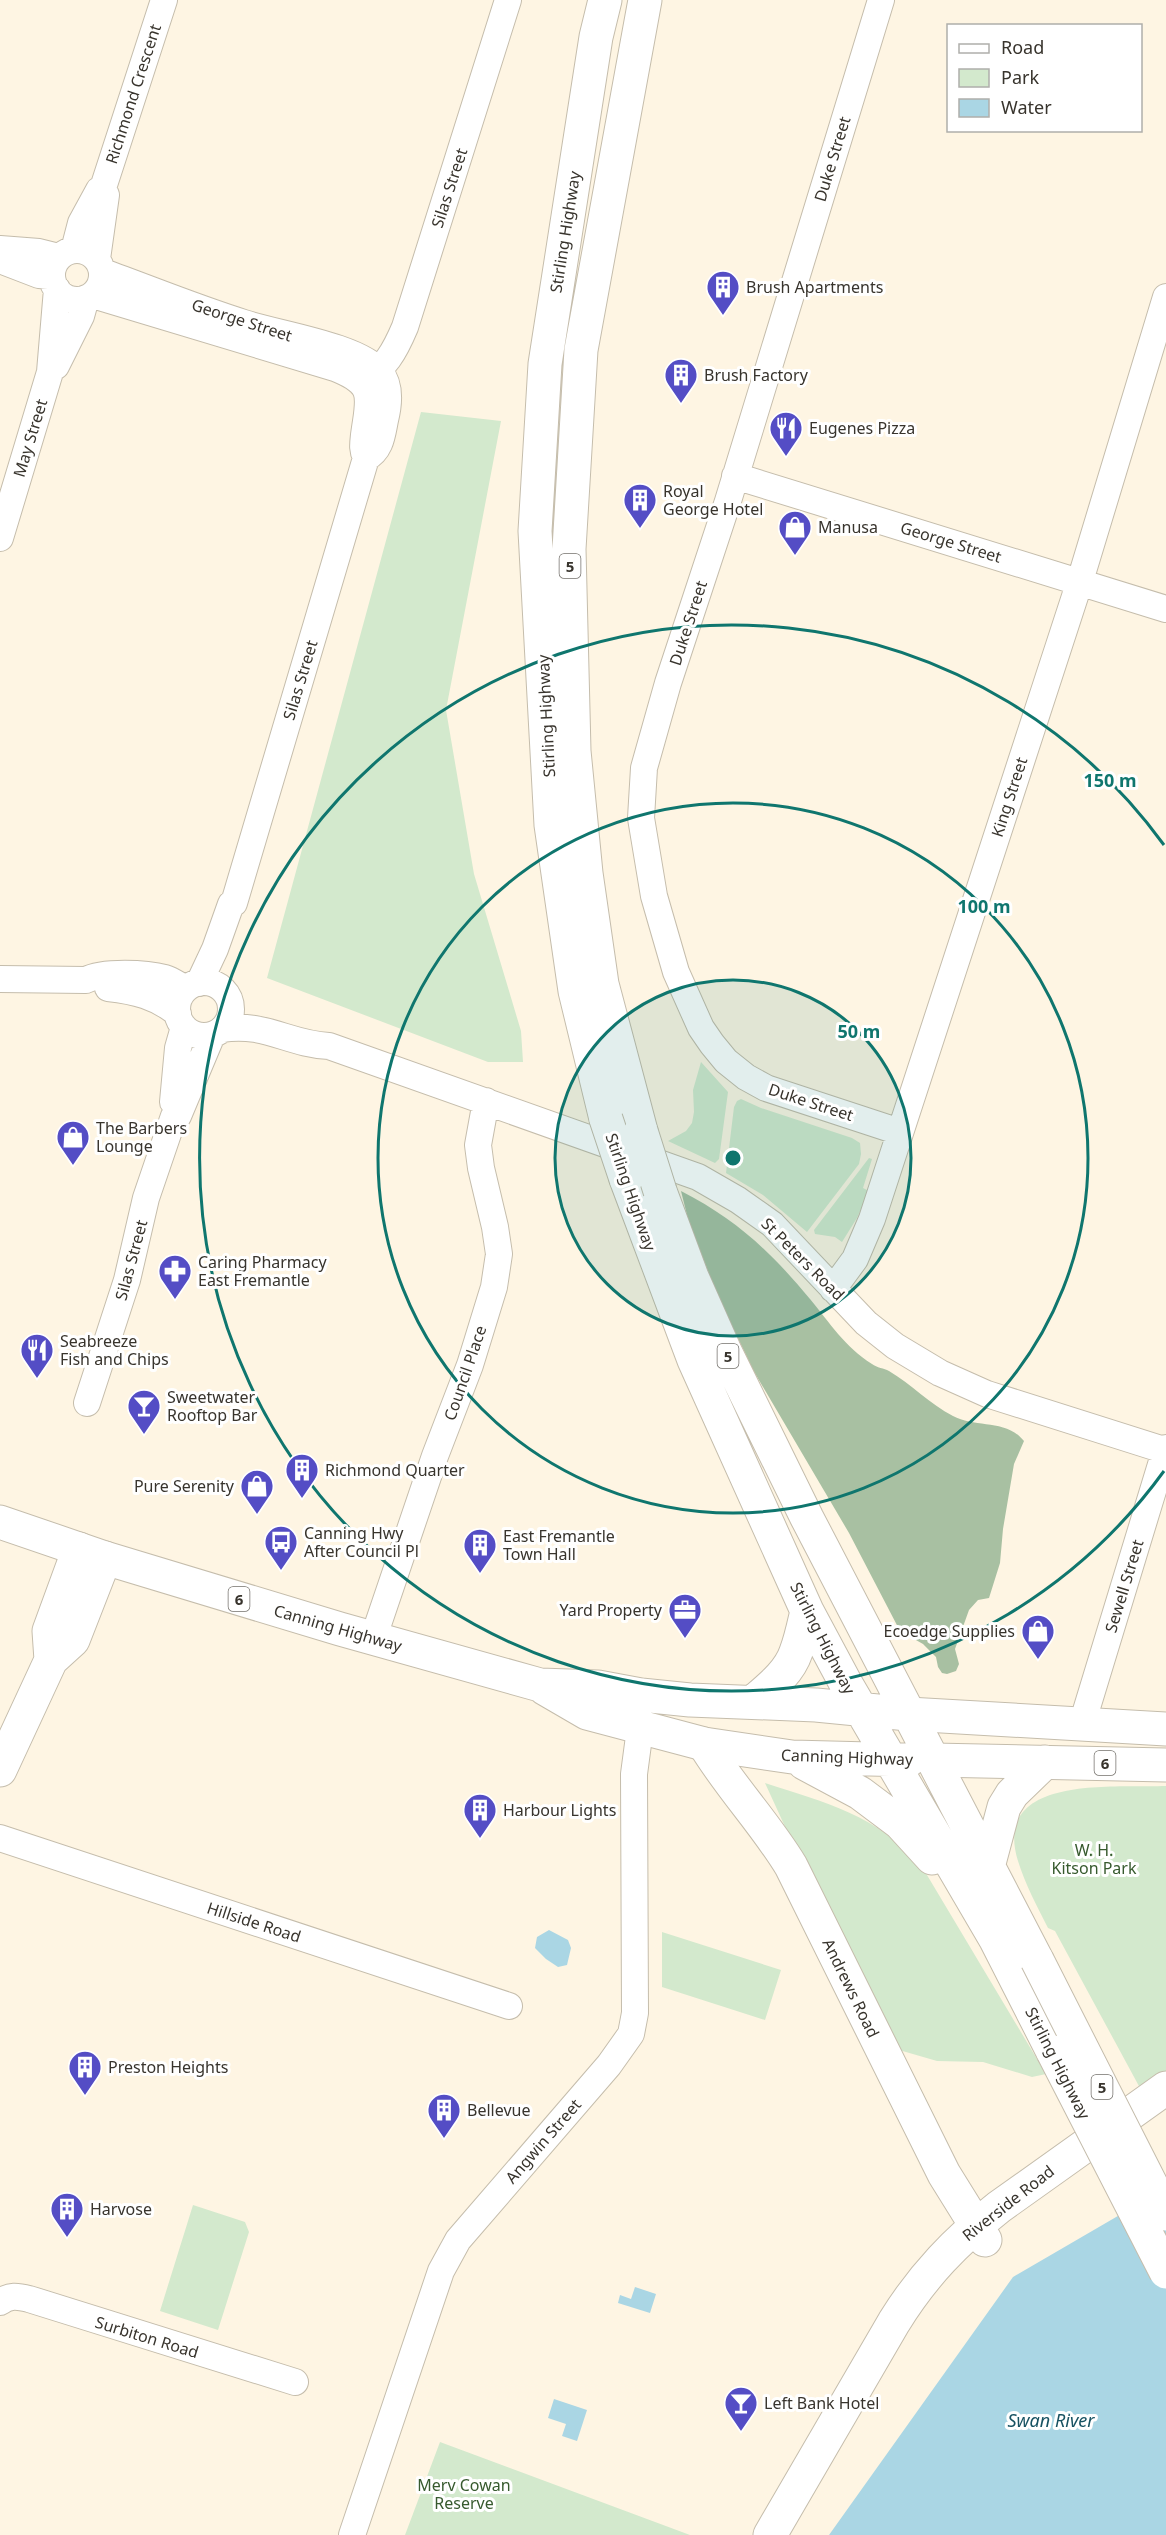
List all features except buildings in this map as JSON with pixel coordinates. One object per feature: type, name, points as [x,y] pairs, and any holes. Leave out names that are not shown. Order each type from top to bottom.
[{"type":"main road","name":"Stirling Highway","points":[[604,0],[596,37],[545,364],[536,531],[551,825],[575,991],[606,1119],[626,1179],[694,1360],[807,1611],[890,1760],[976,1876]]},
{"type":"main road","name":"Stirling Highway","points":[[645,0],[581,350],[569,549],[574,751],[586,873],[602,984],[641,1131],[660,1191],[692,1277],[729,1359],[807,1518],[933,1760],[976,1876],[1025,1967],[1166,2214]]},
{"type":"main road","name":"Canning Highway","points":[[0,1522],[92,1554],[373,1639],[540,1685],[598,1688],[690,1700],[753,1702],[908,1714],[1166,1729]]},
{"type":"main road","points":[[0,1770],[51,1659],[49,1631],[92,1554]]},
{"type":"main road","points":[[753,1702],[784,1673],[790,1664],[796,1653],[807,1611]]},
{"type":"main road","name":"Canning Highway","points":[[540,1685],[587,1713],[640,1729],[705,1744],[792,1757],[1166,1765]]},
{"type":"main road","name":"Andrews Road","points":[[705,1744],[718,1768],[777,1843],[791,1866],[944,2174],[980,2233]]},
{"type":"main road","points":[[792,1757],[860,1793],[900,1823],[935,1862],[976,1876],[1004,1807],[1012,1794],[1045,1762]]},
{"type":"main road","name":"Stirling Highway","points":[[1025,1967],[1166,2272]]},
{"type":"main road","name":"Riverside Road","points":[[770,2535],[914,2290],[932,2268],[1166,2088]]},
{"type":"main road","name":"Riverside Road","points":[[784,2535],[859,2404],[904,2332],[980,2233],[1036,2200],[1082,2160],[1166,2106]]},
{"type":"street","name":"Richmond Crescent","points":[[78,274],[81,223],[99,190],[103,188],[164,0]]},
{"type":"street","name":"Silas Street","points":[[192,986],[215,949],[231,904],[234,903],[366,458],[362,451],[371,377],[395,350],[405,327],[508,0]]},
{"type":"street","name":"Duke Street","points":[[881,0],[735,476],[668,683],[644,768],[641,819],[654,896],[676,972],[701,1028],[726,1060],[746,1077],[765,1088],[900,1132]]},
{"type":"street","name":"George Street","points":[[0,249],[39,252],[78,274],[353,375],[371,377]]},
{"type":"street","name":"George Street","points":[[0,260],[39,275],[78,274]]},
{"type":"street","name":"May Street","points":[[0,538],[50,372],[55,368],[81,316],[78,274]]},
{"type":"street","name":"King Street","points":[[833,1289],[855,1259],[872,1219],[1080,581],[1166,297]]},
{"type":"street","name":"George Street","points":[[735,476],[1166,609]]},
{"type":"street","name":"Silas Street","points":[[228,998],[229,948],[237,908],[234,903]]},
{"type":"street","points":[[2,977],[86,980],[96,986],[136,991],[167,1005],[197,1035],[217,1032],[230,1017],[228,998],[213,984],[192,986],[166,978],[141,975],[96,974],[86,980]]},
{"type":"street","points":[[181,1020],[179,1001],[192,986]]},
{"type":"street","name":"St Peters Road","points":[[228,998],[314,1035],[329,1046]]},
{"type":"street","name":"Silas Street","points":[[87,1403],[127,1280],[146,1198],[174,1116],[171,1113],[181,1020]]},
{"type":"street","name":"St Peters Road","points":[[217,1032],[241,1026],[265,1030],[310,1045],[329,1046],[698,1177],[738,1200],[772,1224],[866,1323],[895,1346],[940,1373],[987,1394],[1165,1449]]},
{"type":"street","name":"Silas Street","points":[[174,1116],[178,1116],[217,1032]]},
{"type":"street","name":"Council Place","points":[[373,1639],[435,1456],[470,1365],[494,1287],[499,1254],[478,1145],[486,1101]]},
{"type":"street","name":"Sewell Street","points":[[1082,1724],[1165,1449]]},
{"type":"street","name":"Angwin Street","points":[[352,2535],[441,2271],[458,2240],[609,2065],[631,2034],[636,1991],[634,1774],[640,1729]]},
{"type":"street","name":"Hillside Road","points":[[0,1838],[509,2006]]},
{"type":"street","name":"Surbiton Road","points":[[0,2302],[7,2297],[18,2296],[295,2382]]},
{"type":"green space","points":[[421,412],[501,421],[446,710],[474,874],[521,1031],[523,1062],[488,1062],[267,978]]},
{"type":"green space","points":[[701,1062],[728,1092],[719,1159],[715,1163],[668,1141],[686,1131],[692,1123],[693,1090]]},
{"type":"green space","points":[[741,1099],[761,1108],[852,1138],[860,1143],[859,1164],[807,1232],[763,1195],[726,1173],[734,1107]]},
{"type":"green space","points":[[869,1158],[872,1159],[863,1188],[869,1191],[857,1218],[842,1242],[835,1237],[815,1234],[814,1230]]},
{"type":"green space","points":[[681,1191],[719,1213],[752,1238],[796,1282],[838,1334],[862,1357],[897,1376],[953,1416],[1009,1430],[1024,1441],[1014,1464],[1000,1563],[989,1598],[978,1600],[969,1610],[955,1649],[959,1664],[956,1671],[942,1673],[936,1657],[923,1644],[900,1631],[849,1533],[753,1370],[716,1292],[688,1219]]},
{"type":"green space","points":[[765,1783],[809,1797],[868,1822],[904,1848],[921,1865],[1046,2074],[1032,2077],[983,2062],[937,2061],[899,2050],[804,1868]]},
{"type":"green space","name":"W. H. Kitson Park","points":[[1117,1786],[1166,1786],[1166,2071],[1153,2083],[1140,2088],[1055,1931],[1048,1928],[1024,1878],[1018,1861],[1014,1833],[1022,1813],[1039,1800],[1062,1792]]},
{"type":"green space","points":[[662,1932],[781,1970],[765,2020],[662,1987]]},
{"type":"green space","points":[[193,2205],[245,2222],[249,2232],[218,2330],[160,2311]]},
{"type":"green space","name":"Merv Cowan Reserve","points":[[440,2442],[690,2535],[405,2535]]},
{"type":"water","points":[[549,1930],[568,1940],[571,1948],[567,1965],[558,1967],[535,1948],[537,1937]]},
{"type":"water","name":"Swan River","points":[[1166,2188],[1166,2535],[829,2535],[1013,2277]]},
{"type":"water","points":[[635,2287],[656,2294],[650,2313],[618,2303],[620,2295],[631,2299]]},
{"type":"water","points":[[554,2399],[587,2410],[577,2441],[562,2436],[566,2424],[548,2418]]},
{"type":"place","name":"Brush Apartments","points":[[723,316]]},
{"type":"place","name":"Brush Factory","points":[[681,404]]},
{"type":"place","name":"Eugenes Pizza","points":[[786,457]]},
{"type":"place","name":"Royal George Hotel","points":[[640,529]]},
{"type":"place","name":"Manusa","points":[[795,556]]},
{"type":"place","name":"The Barbers Lounge","points":[[73,1166]]},
{"type":"place","name":"Caring Pharmacy East Fremantle","points":[[175,1300]]},
{"type":"place","name":"Seabreeze Fish and Chips","points":[[37,1379]]},
{"type":"place","name":"Sweetwater Rooftop Bar","points":[[144,1435]]},
{"type":"place","name":"Richmond Quarter","points":[[302,1499]]},
{"type":"place","name":"Pure Serenity","points":[[257,1515]]},
{"type":"place","name":"Canning Hwy After Council Pl","points":[[281,1571]]},
{"type":"place","name":"East Fremantle Town Hall","points":[[480,1574]]},
{"type":"place","name":"Yard Property","points":[[685,1639]]},
{"type":"place","name":"Ecoedge Supplies","points":[[1038,1660]]},
{"type":"place","name":"Harbour Lights","points":[[480,1839]]},
{"type":"place","name":"Preston Heights","points":[[85,2096]]},
{"type":"place","name":"Bellevue","points":[[444,2139]]},
{"type":"place","name":"Harvose","points":[[67,2238]]},
{"type":"place","name":"Left Bank Hotel","points":[[741,2432]]}]
